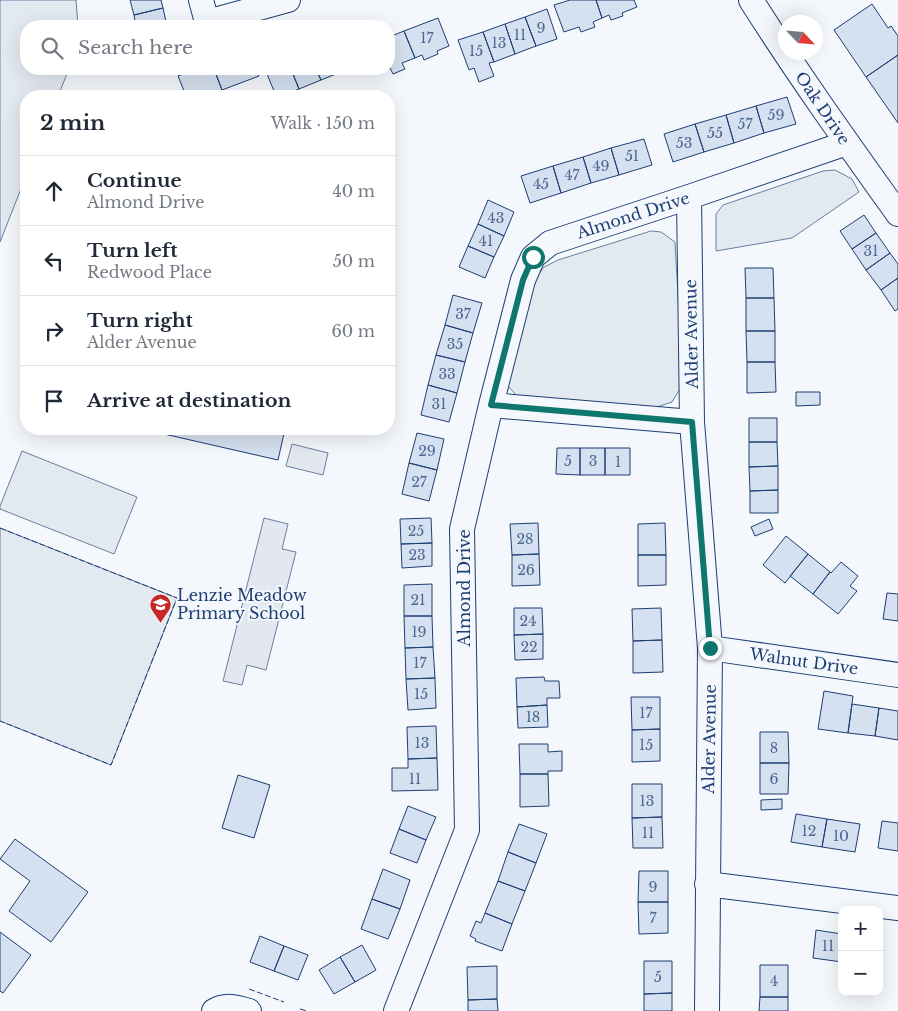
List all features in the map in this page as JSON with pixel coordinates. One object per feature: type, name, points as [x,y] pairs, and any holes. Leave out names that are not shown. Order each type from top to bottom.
[{"type":"street","points":[[201,0],[206,20]]},
{"type":"street","points":[[214,20],[288,0]]},
{"type":"street","name":"Oak Drive","points":[[752,0],[774,37],[898,214]]},
{"type":"street","name":"Almond Drive","points":[[396,1011],[467,830],[462,529],[523,280],[533,257],[550,243],[847,143]]},
{"type":"street","name":"Alder Avenue","points":[[689,197],[692,422],[710,648],[707,1011]]},
{"type":"street","points":[[491,405],[692,422]]},
{"type":"street","name":"Walnut Drive","points":[[710,648],[898,674]]},
{"type":"street","points":[[707,884],[898,908]]},
{"type":"street","points":[[215,1010],[228,1006],[249,1011]]},
{"type":"shaded area","points":[[0,0],[76,0],[78,20],[20,20],[20,75],[67,75],[60,90],[20,90],[20,191],[0,242]]},
{"type":"shaded area","points":[[835,170],[852,179],[859,192],[792,238],[716,251],[716,214],[723,205],[823,171]]},
{"type":"shaded area","points":[[651,231],[661,232],[675,242],[683,384],[672,402],[654,408],[517,396],[507,385],[533,282],[544,267],[558,260]]},
{"type":"shaded area","points":[[292,444],[328,453],[323,475],[286,466]]},
{"type":"shaded area","points":[[22,451],[137,497],[114,554],[0,509]]},
{"type":"shaded area","points":[[264,518],[288,524],[282,549],[296,552],[266,670],[247,665],[242,685],[223,681]]},
{"type":"shaded area","points":[[0,528],[177,598],[111,765],[0,721]]},
{"type":"building","points":[[130,0],[161,0],[163,8],[134,15]]},
{"type":"building","points":[[570,0],[596,0],[602,18],[593,22],[595,27],[581,32],[579,27],[564,32],[554,5]]},
{"type":"building","points":[[596,0],[634,0],[637,7],[622,13],[623,16],[611,20],[609,15],[602,18]]},
{"type":"building","points":[[872,4],[888,28],[891,26],[898,36],[898,55],[866,77],[834,30]]},
{"type":"building","points":[[163,8],[166,20],[135,20],[134,15]]},
{"type":"building","points":[[547,9],[557,39],[536,46],[525,17]]},
{"type":"building","points":[[525,17],[536,46],[515,54],[505,24]]},
{"type":"building","points":[[438,18],[449,46],[437,51],[438,54],[424,60],[422,55],[415,58],[404,31]]},
{"type":"building","points":[[505,24],[515,54],[494,62],[483,32]]},
{"type":"building","points":[[404,31],[415,58],[402,63],[405,69],[395,73],[395,35]]},
{"type":"building","points":[[483,32],[494,62],[489,63],[494,76],[479,82],[474,68],[469,70],[458,40]]},
{"type":"building","points":[[898,55],[898,123],[866,77]]},
{"type":"building","points":[[216,75],[222,90],[184,90],[178,76]]},
{"type":"building","points":[[216,75],[259,76],[222,90]]},
{"type":"building","points":[[267,75],[293,75],[299,89],[297,90],[274,90]]},
{"type":"building","points":[[293,75],[319,75],[321,80],[299,89]]},
{"type":"building","points":[[319,75],[334,75],[321,80]]},
{"type":"building","points":[[787,97],[796,124],[764,133],[756,106]]},
{"type":"building","points":[[756,106],[764,133],[734,143],[726,115]]},
{"type":"building","points":[[726,115],[734,143],[704,152],[695,124]]},
{"type":"building","points":[[695,124],[704,152],[673,162],[664,134]]},
{"type":"building","points":[[644,139],[652,165],[619,175],[611,148]]},
{"type":"building","points":[[611,148],[619,175],[591,183],[583,157]]},
{"type":"building","points":[[583,157],[591,183],[561,193],[553,166]]},
{"type":"building","points":[[553,166],[561,193],[530,203],[521,176]]},
{"type":"building","points":[[488,200],[514,212],[504,236],[478,224]]},
{"type":"building","points":[[864,215],[876,233],[852,249],[840,231]]},
{"type":"building","points":[[478,224],[504,236],[494,257],[468,246]]},
{"type":"building","points":[[876,233],[890,253],[866,270],[852,249]]},
{"type":"building","points":[[468,246],[494,257],[485,278],[459,267]]},
{"type":"building","points":[[890,253],[898,264],[898,278],[881,290],[866,270]]},
{"type":"building","points":[[745,268],[773,268],[774,298],[746,298]]},
{"type":"building","points":[[898,278],[898,309],[895,311],[881,290]]},
{"type":"building","points":[[453,295],[482,303],[473,333],[445,325]]},
{"type":"building","points":[[746,298],[774,298],[775,331],[746,331]]},
{"type":"building","points":[[445,325],[473,333],[465,362],[436,355]]},
{"type":"building","points":[[746,331],[775,331],[775,362],[747,362]]},
{"type":"building","points":[[436,355],[465,362],[457,393],[428,385]]},
{"type":"building","points":[[747,362],[775,362],[776,392],[747,393]]},
{"type":"building","points":[[428,385],[457,393],[449,422],[421,415]]},
{"type":"building","points":[[796,392],[820,392],[820,405],[796,406]]},
{"type":"building","points":[[749,418],[777,418],[777,442],[749,442]]},
{"type":"building","points":[[417,433],[444,439],[437,470],[409,463]]},
{"type":"building","points":[[168,435],[284,435],[278,460]]},
{"type":"building","points":[[749,442],[777,442],[778,466],[749,467]]},
{"type":"building","points":[[557,448],[580,448],[580,475],[556,474]]},
{"type":"building","points":[[580,448],[605,448],[605,475],[580,475]]},
{"type":"building","points":[[605,448],[630,448],[630,475],[605,475]]},
{"type":"building","points":[[409,463],[437,470],[429,501],[402,494]]},
{"type":"building","points":[[778,466],[778,490],[750,491],[749,467]]},
{"type":"building","points":[[778,490],[778,513],[750,513],[750,491]]},
{"type":"building","points":[[431,518],[432,543],[401,544],[400,519]]},
{"type":"building","points":[[769,519],[773,529],[755,536],[751,527]]},
{"type":"building","points":[[538,523],[539,554],[512,555],[510,524]]},
{"type":"building","points":[[665,523],[666,555],[638,555],[638,524]]},
{"type":"building","points":[[786,536],[808,554],[785,583],[763,565]]},
{"type":"building","points":[[432,543],[432,566],[402,568],[401,544]]},
{"type":"building","points":[[539,554],[540,585],[512,586],[512,555]]},
{"type":"building","points":[[808,554],[830,572],[813,594],[790,576]]},
{"type":"building","points":[[638,555],[666,555],[666,585],[638,586]]},
{"type":"building","points":[[841,562],[858,576],[850,586],[857,591],[838,614],[813,594],[830,572]]},
{"type":"building","points":[[432,584],[432,616],[404,616],[404,585]]},
{"type":"building","points":[[887,593],[898,594],[898,621],[883,619]]},
{"type":"building","points":[[514,608],[542,608],[543,634],[514,635]]},
{"type":"building","points":[[661,608],[662,640],[633,641],[632,609]]},
{"type":"building","points":[[404,616],[432,616],[433,647],[405,648]]},
{"type":"building","points":[[543,634],[543,659],[515,660],[514,635]]},
{"type":"building","points":[[662,640],[663,672],[633,673],[633,641]]},
{"type":"building","points":[[433,647],[435,678],[406,679],[405,648]]},
{"type":"building","points":[[544,677],[545,681],[559,681],[560,698],[547,698],[547,705],[517,707],[516,678]]},
{"type":"building","points":[[435,678],[436,708],[408,710],[406,679]]},
{"type":"building","points":[[824,691],[853,696],[848,733],[818,729]]},
{"type":"building","points":[[631,697],[660,697],[660,729],[632,730]]},
{"type":"building","points":[[852,704],[879,708],[875,736],[848,733]]},
{"type":"building","points":[[547,705],[548,727],[518,728],[517,707]]},
{"type":"building","points":[[879,708],[898,711],[898,740],[875,736]]},
{"type":"building","points":[[436,726],[437,758],[408,759],[407,727]]},
{"type":"building","points":[[660,729],[660,761],[632,762],[632,730]]},
{"type":"building","points":[[760,732],[788,732],[789,763],[760,763]]},
{"type":"building","points":[[519,744],[548,744],[548,752],[562,751],[562,771],[548,771],[548,774],[520,774]]},
{"type":"building","points":[[437,758],[438,790],[392,791],[392,768],[408,768],[408,759]]},
{"type":"building","points":[[760,763],[789,763],[788,794],[760,794]]},
{"type":"building","points":[[520,774],[548,774],[549,806],[520,807]]},
{"type":"building","points":[[238,775],[270,785],[254,838],[222,828]]},
{"type":"building","points":[[632,784],[662,784],[662,817],[632,818]]},
{"type":"building","points":[[782,799],[782,809],[761,810],[761,800]]},
{"type":"building","points":[[408,806],[436,817],[426,840],[399,829]]},
{"type":"building","points":[[796,814],[827,819],[822,847],[791,842]]},
{"type":"building","points":[[662,817],[663,848],[633,848],[632,818]]},
{"type":"building","points":[[827,819],[860,824],[855,852],[822,847]]},
{"type":"building","points":[[882,821],[898,823],[898,851],[878,848]]},
{"type":"building","points":[[519,824],[547,834],[536,863],[508,852]]},
{"type":"building","points":[[399,829],[426,840],[417,863],[390,853]]},
{"type":"building","points":[[15,839],[88,892],[51,942],[9,911],[30,881],[0,859]]},
{"type":"building","points":[[508,852],[536,863],[525,891],[498,881]]},
{"type":"building","points":[[383,869],[410,880],[400,909],[372,899]]},
{"type":"building","points":[[639,871],[668,871],[668,902],[638,902]]},
{"type":"building","points":[[498,881],[525,891],[512,924],[485,913]]},
{"type":"building","points":[[372,899],[400,909],[388,939],[361,929]]},
{"type":"building","points":[[638,902],[668,902],[668,933],[639,934]]},
{"type":"building","points":[[485,913],[512,924],[502,951],[475,941],[476,939],[470,936],[476,921],[481,923]]},
{"type":"building","points":[[816,930],[838,933],[838,961],[813,958]]},
{"type":"building","points":[[0,932],[31,955],[3,993],[0,991]]},
{"type":"building","points":[[260,936],[284,946],[274,971],[250,962]]},
{"type":"building","points":[[362,945],[376,970],[355,982],[340,957]]},
{"type":"building","points":[[284,946],[308,955],[298,980],[274,971]]},
{"type":"building","points":[[340,957],[355,982],[334,994],[319,970]]},
{"type":"building","points":[[644,961],[672,961],[672,993],[644,994]]},
{"type":"building","points":[[760,965],[788,965],[788,997],[760,997]]},
{"type":"building","points":[[497,966],[497,999],[468,1000],[467,967]]},
{"type":"building","points":[[672,993],[672,1011],[644,1011],[644,994]]},
{"type":"building","points":[[760,997],[788,997],[788,1011],[759,1011]]},
{"type":"building","points":[[497,999],[498,1011],[468,1011],[468,1000]]},
{"type":"fence","points":[[0,528],[177,598],[111,765],[0,721]]},
{"type":"fence","points":[[249,989],[284,1002]]},
{"type":"fence","points":[[300,1009],[307,1011]]},
{"type":"place","name":"Lenzie Meadow Primary School","points":[[161,623]]},
{"type":"route","points":[[533,257],[523,280],[491,405],[692,422],[710,648]]}]
